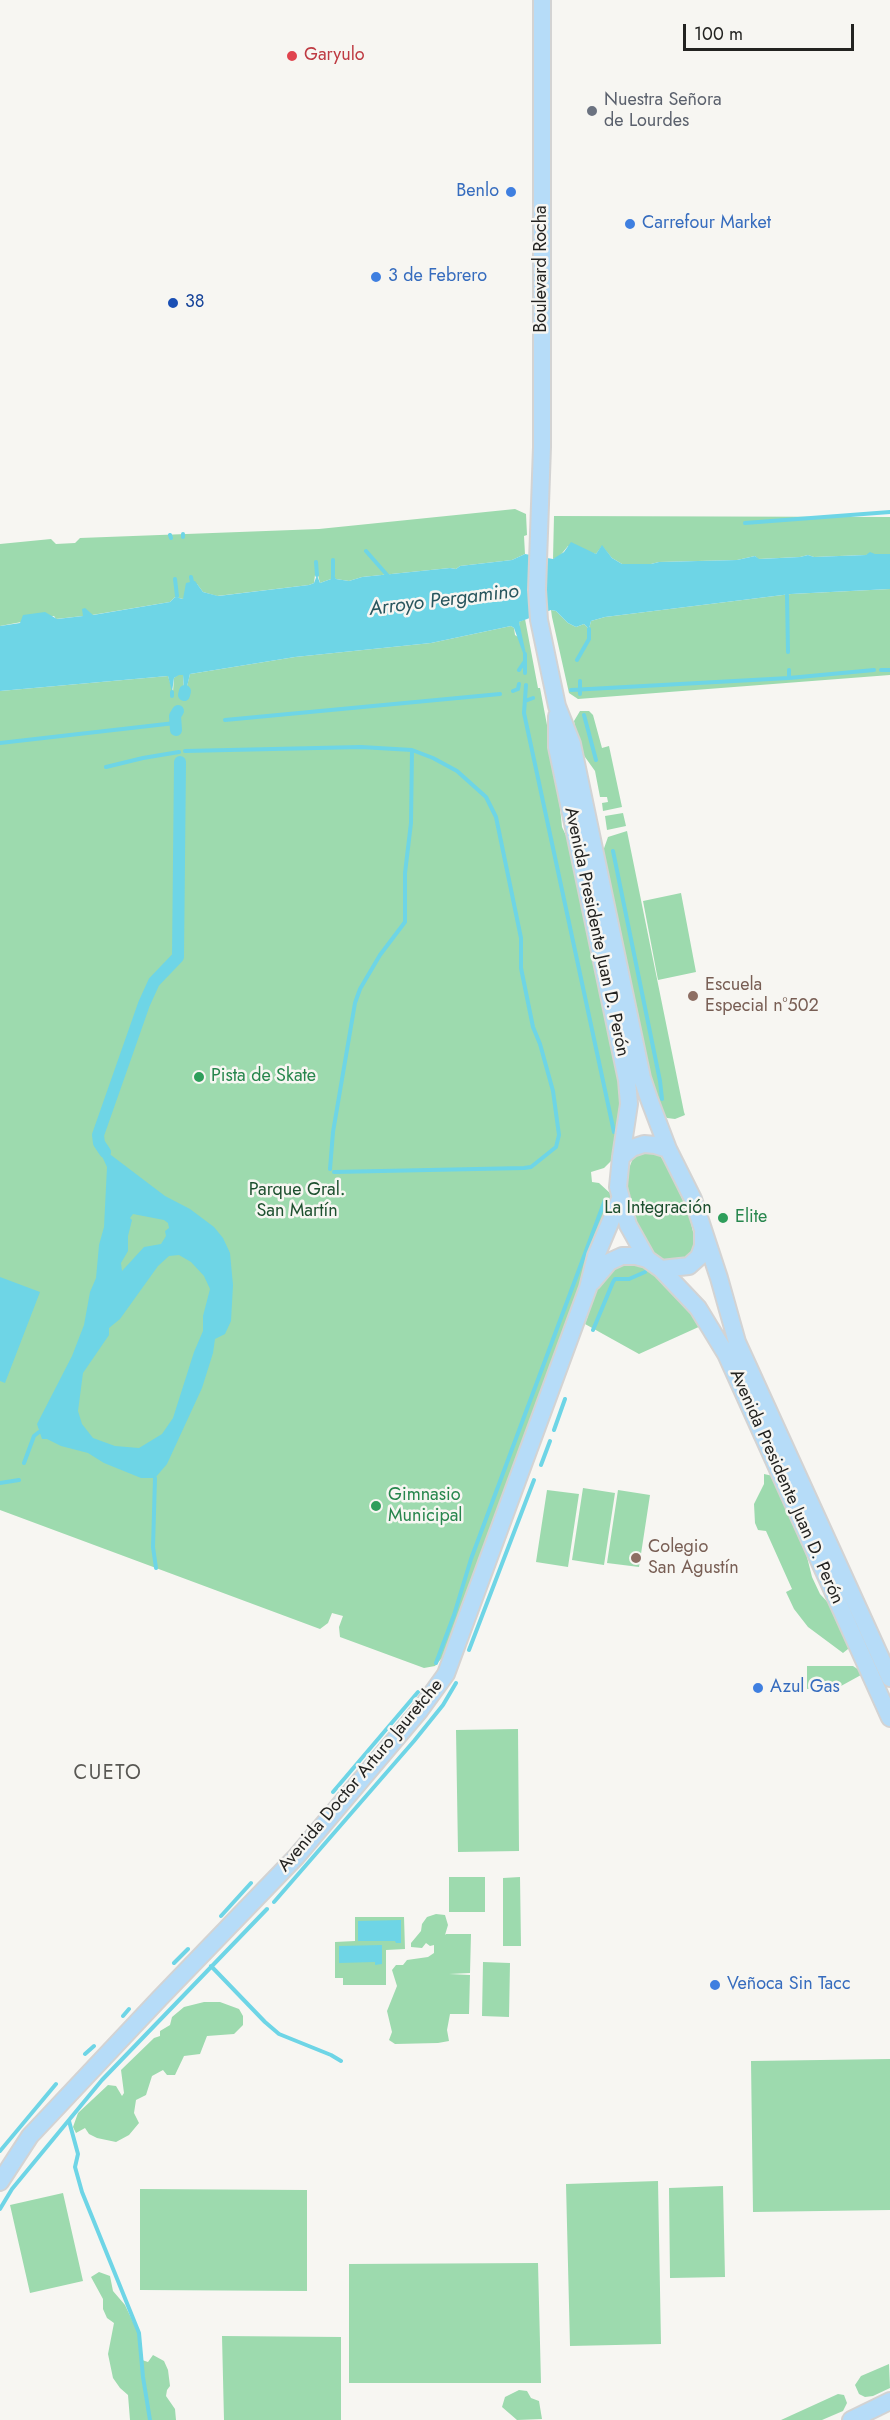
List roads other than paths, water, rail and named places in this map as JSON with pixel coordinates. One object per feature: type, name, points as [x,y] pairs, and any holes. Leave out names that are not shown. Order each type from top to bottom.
[{"type":"main road","name":"Boulevard Rocha","points":[[539,620],[537,590],[542,447],[542,0]]},
{"type":"main road","name":"Avenida Presidente Juan D. Perón","points":[[539,620],[557,706],[572,744],[642,1078],[668,1149],[693,1199],[737,1342],[890,1678]]},
{"type":"main road","name":"Avenida Presidente Juan D. Perón","points":[[557,706],[557,747],[627,1080],[629,1104],[617,1179],[628,1225],[647,1259],[661,1269],[698,1308],[726,1354],[890,1718]]},
{"type":"main road","points":[[621,1157],[633,1148],[644,1144],[668,1149]]},
{"type":"main road","name":"Avenida Doctor Arturo Jauretche","points":[[0,2182],[30,2136],[296,1857],[420,1710],[446,1674],[588,1288],[596,1256],[620,1199]]},
{"type":"main road","name":"Avenida Presidente Juan D. Perón","points":[[661,1269],[689,1266],[699,1257],[703,1246],[702,1226]]},
{"type":"main road","name":"Avenida Doctor Arturo Jauretche","points":[[588,1288],[599,1271],[609,1262],[622,1256],[647,1259]]},
{"type":"main road","points":[[851,2420],[890,2401]]},
{"type":"water","name":"Arroyo Pergamino","points":[[571,542],[596,554],[602,545],[612,558],[622,564],[737,560],[755,556],[759,559],[808,555],[814,557],[866,555],[870,552],[890,554],[890,589],[791,594],[605,617],[591,621],[589,629],[584,624],[576,627],[568,623],[556,611],[551,610],[519,622],[526,654],[523,653],[514,628],[511,626],[431,643],[295,657],[190,674],[186,691],[183,675],[179,675],[174,678],[172,692],[168,676],[0,691],[0,626],[20,623],[23,615],[45,612],[57,619],[83,616],[82,609],[85,608],[93,615],[170,602],[175,597],[183,599],[186,583],[195,581],[203,592],[218,596],[309,585],[314,583],[317,575],[320,583],[331,579],[331,575],[334,575],[336,579],[349,581],[362,577],[456,569],[460,566],[512,560],[525,554],[553,559],[564,552]]},
{"type":"water","points":[[107,1152],[165,1196],[190,1209],[214,1227],[223,1238],[230,1253],[233,1285],[231,1321],[225,1334],[215,1339],[202,1388],[167,1464],[155,1478],[141,1478],[104,1463],[88,1453],[42,1439],[37,1424],[72,1356],[84,1325],[90,1292],[96,1278],[99,1245],[104,1227],[107,1167],[101,1154]],"holes":[[[133,1214],[164,1220],[168,1223],[169,1228],[165,1231],[166,1236],[161,1244],[144,1247],[122,1271],[121,1263],[128,1251],[128,1236],[132,1220],[130,1218]],[[179,1255],[191,1262],[204,1276],[210,1289],[203,1316],[203,1331],[173,1418],[162,1434],[139,1448],[115,1446],[93,1438],[82,1424],[78,1411],[83,1373],[109,1335],[109,1328],[120,1319],[158,1266],[169,1256]]]},
{"type":"water","points":[[0,1277],[40,1292],[5,1383],[0,1381]]},
{"type":"water","points":[[401,1920],[401,1943],[358,1941],[358,1921]]},
{"type":"water","points":[[382,1945],[382,1964],[375,1965],[375,1962],[339,1963],[339,1946]]},
{"type":"waterway","points":[[745,523],[890,512]]},
{"type":"waterway","points":[[366,551],[388,576]]},
{"type":"waterway","points":[[333,560],[333,575]]},
{"type":"waterway","points":[[316,562],[317,575]]},
{"type":"waterway","points":[[191,577],[192,582]]},
{"type":"waterway","points":[[175,579],[177,596]]},
{"type":"waterway","points":[[787,595],[788,652]]},
{"type":"waterway","points":[[577,660],[589,639],[589,629]]},
{"type":"waterway","points":[[525,654],[525,673]]},
{"type":"waterway","points":[[519,670],[525,661]]},
{"type":"waterway","points":[[789,670],[789,678]]},
{"type":"waterway","points":[[571,690],[789,678],[874,670]]},
{"type":"waterway","points":[[881,670],[890,670]]},
{"type":"waterway","points":[[580,681],[580,694]]},
{"type":"waterway","points":[[513,691],[518,689],[519,684]]},
{"type":"waterway","points":[[526,685],[524,713],[614,1132]]},
{"type":"waterway","points":[[184,695],[185,691]]},
{"type":"waterway","points":[[225,720],[500,694]]},
{"type":"waterway","points":[[525,701],[533,698]]},
{"type":"waterway","points":[[175,711],[175,716]]},
{"type":"waterway","points":[[176,730],[175,716],[178,711]]},
{"type":"waterway","points":[[584,715],[596,760]]},
{"type":"waterway","points":[[0,743],[175,723]]},
{"type":"waterway","points":[[185,751],[361,747],[412,750],[457,771],[486,797],[496,817],[521,938],[521,968],[533,1027],[553,1091],[559,1135],[556,1147],[531,1167],[524,1168],[334,1172]]},
{"type":"waterway","points":[[330,1169],[333,1132],[355,1003],[360,989],[380,955],[405,922],[405,873],[411,823],[412,750]]},
{"type":"waterway","points":[[106,767],[179,752]]},
{"type":"waterway","points":[[105,1152],[99,1143],[98,1135],[144,1004],[154,982],[178,957],[180,762]]},
{"type":"waterway","points":[[613,851],[662,1099]]},
{"type":"waterway","points":[[436,1663],[471,1559],[605,1200]]},
{"type":"waterway","points":[[593,1330],[615,1279],[629,1279],[645,1272]]},
{"type":"waterway","points":[[554,1430],[565,1399]]},
{"type":"waterway","points":[[24,1463],[34,1436],[39,1432]]},
{"type":"waterway","points":[[541,1465],[550,1441]]},
{"type":"waterway","points":[[155,1478],[153,1547],[156,1568]]},
{"type":"waterway","points":[[0,1483],[19,1480]]},
{"type":"waterway","points":[[469,1650],[534,1480]]},
{"type":"waterway","points":[[274,1902],[414,1741],[443,1705],[456,1683]]},
{"type":"waterway","points":[[333,1792],[418,1692]]},
{"type":"waterway","points":[[221,1916],[251,1883]]},
{"type":"waterway","points":[[0,2209],[12,2189],[102,2080],[267,1909]]},
{"type":"waterway","points":[[174,1963],[188,1949]]},
{"type":"waterway","points":[[211,1966],[279,2034],[341,2061]]},
{"type":"waterway","points":[[123,2016],[129,2009]]},
{"type":"waterway","points":[[85,2054],[94,2046]]},
{"type":"waterway","points":[[0,2151],[56,2084]]},
{"type":"waterway","points":[[69,2121],[78,2154],[75,2167],[82,2192],[139,2333],[150,2420]]},
{"type":"place","name":"Garyulo","points":[[292,56]]},
{"type":"place","name":"Nuestra Señora de Lourdes","points":[[592,111]]},
{"type":"place","name":"Benlo","points":[[511,192]]},
{"type":"place","name":"Carrefour Market","points":[[630,224]]},
{"type":"place","name":"3 de Febrero","points":[[376,277]]},
{"type":"place","name":"38","points":[[173,303]]},
{"type":"place","name":"Escuela Especial n°502","points":[[693,996]]},
{"type":"place","name":"Pista de Skate","points":[[199,1077]]},
{"type":"place","name":"Elite","points":[[723,1218]]},
{"type":"place","name":"Gimnasio Municipal","points":[[376,1506]]},
{"type":"place","name":"Colegio San Agustín","points":[[636,1558]]},
{"type":"place","name":"Azul Gas","points":[[758,1688]]},
{"type":"place","name":"Veñoca Sin Tacc","points":[[715,1985]]},
{"type":"district","name":"CUETO","points":[[108,1774]]},
{"type":"park label","name":"Parque Gral. San Martín","points":[[297,1201]]},
{"type":"park label","name":"La Integración","points":[[658,1209]]}]
